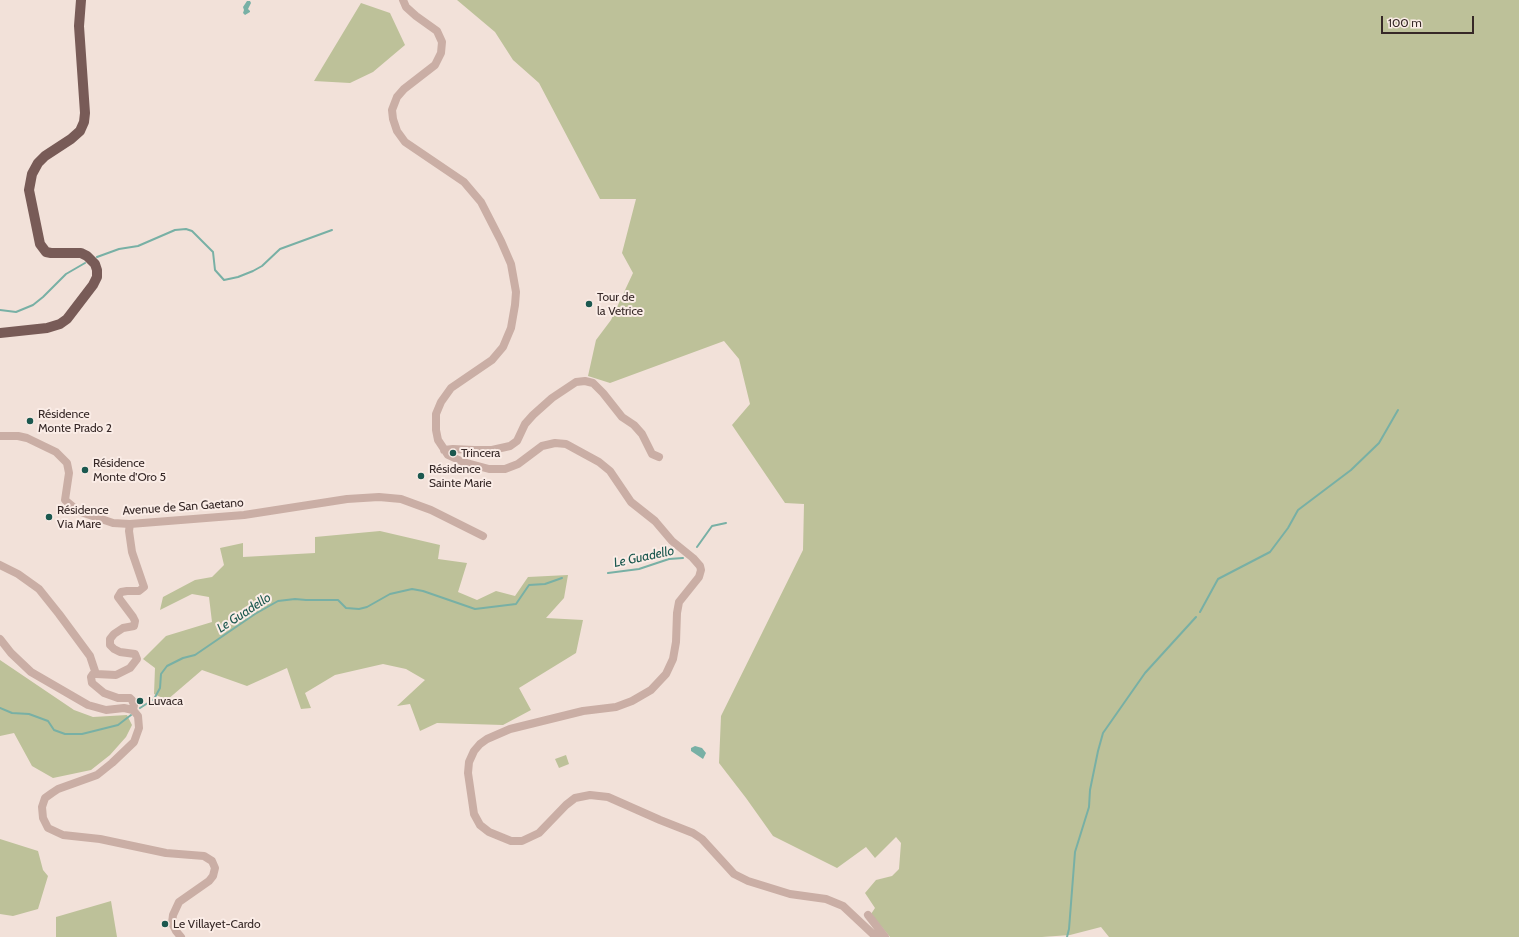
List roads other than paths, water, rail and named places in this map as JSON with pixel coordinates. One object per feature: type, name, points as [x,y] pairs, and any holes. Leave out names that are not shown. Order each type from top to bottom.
[{"type":"main road","points":[[0,333],[48,328],[60,324],[67,319],[93,285],[97,277],[95,264],[87,256],[81,253],[46,252],[40,244],[29,190],[32,174],[38,163],[80,132],[84,122],[85,113],[79,26],[81,0]]},
{"type":"street","points":[[402,0],[406,7],[416,16],[437,31],[442,42],[441,53],[435,65],[397,96],[392,110],[392,119],[397,132],[405,142],[464,182],[481,202],[511,264],[516,292],[511,328],[503,347],[492,360],[451,388],[441,402],[436,414],[436,430],[438,440],[448,455],[489,469],[505,469],[518,464],[542,446],[555,443],[566,444],[599,462],[610,471],[631,502],[655,521],[672,542],[693,558],[700,566],[701,570],[699,578],[679,602],[676,642],[673,659],[666,674],[651,690],[632,701],[616,707],[583,711],[527,724],[510,729],[487,739],[480,744],[471,757],[468,773],[474,814],[480,825],[489,832],[510,841],[522,841],[540,833],[574,798],[590,795],[608,797],[693,833],[702,839],[734,874],[748,881],[790,894],[826,899],[843,906],[876,937]]},
{"type":"street","points":[[444,450],[492,450],[510,446],[517,441],[525,424],[552,398],[576,382],[585,381],[593,383],[603,393],[622,417],[634,425],[642,434],[652,454],[659,457]]},
{"type":"street","name":"Avenue de San Gaetano","points":[[0,436],[18,436],[27,438],[56,452],[67,463],[69,473],[65,500],[78,511],[113,523],[130,524],[244,515],[347,499],[379,497],[401,499],[431,510],[483,536]]},
{"type":"street","points":[[130,524],[129,531],[131,548],[144,587],[140,591],[121,592],[118,597],[135,621],[134,626],[123,628],[114,634],[110,639],[110,645],[120,652],[135,654],[137,659],[130,668],[116,675],[93,674],[91,677],[92,683],[104,694],[118,698],[130,698],[134,704],[133,710]]},
{"type":"street","points":[[0,565],[18,574],[39,589],[90,656],[96,674]]},
{"type":"street","points":[[0,639],[10,653],[31,672],[88,705],[106,710],[124,708],[133,710],[138,716],[139,728],[134,742],[97,775],[58,789],[45,798],[42,807],[43,818],[48,828],[63,836],[100,839],[166,854],[200,855],[212,861],[215,868],[213,876],[209,881],[179,902],[173,915],[172,923],[181,937]]},
{"type":"street","points":[[868,915],[885,937]]},
{"type":"water","points":[[247,1],[250,1],[251,3],[248,9],[250,12],[245,15],[243,13],[243,7]]},
{"type":"water","points":[[695,746],[702,748],[706,753],[703,759],[691,751],[691,748]]},
{"type":"waterway","points":[[97,257],[119,249],[138,246],[175,230],[186,229],[192,231],[213,252],[215,270],[224,280],[238,277],[253,271],[262,266],[280,249],[332,230]]},
{"type":"waterway","points":[[0,310],[16,312],[33,305],[66,274],[85,263]]},
{"type":"waterway","points":[[1200,612],[1218,579],[1270,552],[1288,528],[1298,510],[1351,470],[1379,443],[1398,410]]},
{"type":"waterway","name":"Le Guadello","points":[[697,547],[712,526],[726,523]]},
{"type":"waterway","name":"Le Guadello","points":[[608,573],[639,569],[669,559],[683,558]]},
{"type":"waterway","name":"Le Guadello","points":[[140,708],[154,699],[160,688],[161,674],[167,666],[183,658],[195,655],[255,614],[278,601],[295,599],[338,600],[346,608],[359,609],[367,607],[390,594],[412,589],[423,591],[475,609],[516,604],[529,585],[545,584],[562,578]]},
{"type":"waterway","points":[[1067,937],[1069,929],[1075,852],[1089,807],[1090,790],[1103,733],[1145,673],[1196,617]]},
{"type":"waterway","name":"Le Guadello","points":[[0,708],[12,713],[29,714],[48,721],[54,730],[65,734],[82,734],[118,725],[131,715]]},
{"type":"place","name":"Tour de la Vetrice","points":[[589,304]]},
{"type":"place","name":"Résidence Monte Prado 2","points":[[30,421]]},
{"type":"place","name":"Trincera","points":[[453,453]]},
{"type":"place","name":"Résidence Monte d'Oro 5","points":[[85,470]]},
{"type":"place","name":"Résidence Sainte Marie","points":[[421,476]]},
{"type":"place","name":"Résidence Via Mare","points":[[49,517]]},
{"type":"place","name":"Luvaca","points":[[140,701]]},
{"type":"place","name":"Le Villayet-Cardo","points":[[165,924]]}]
